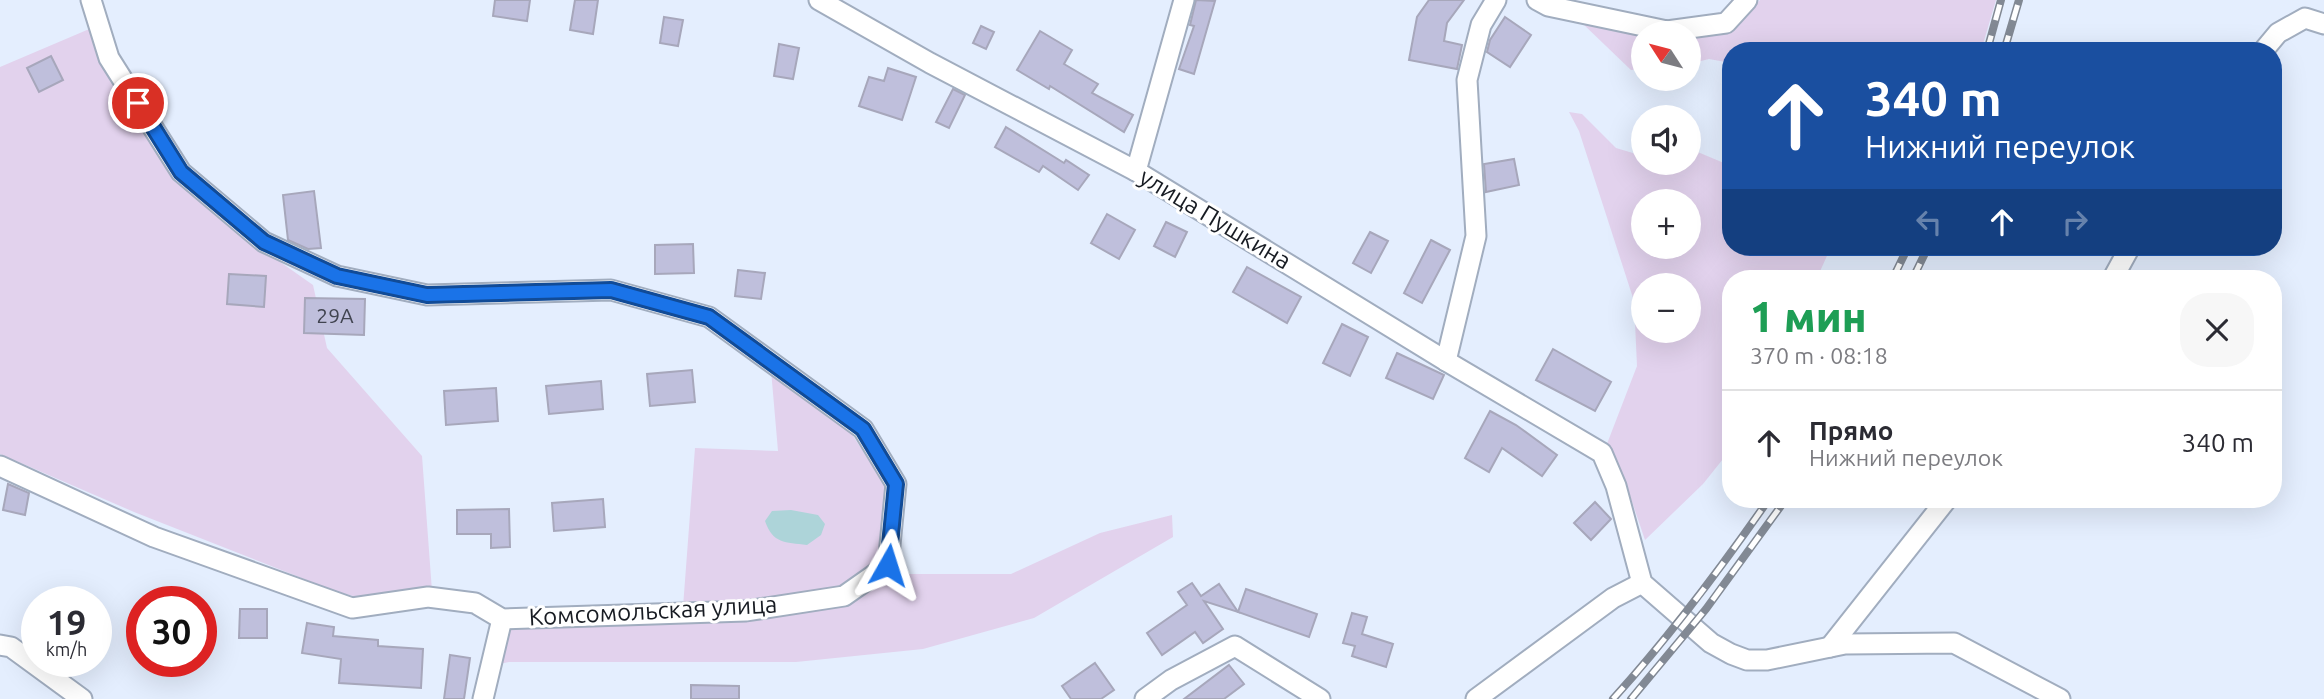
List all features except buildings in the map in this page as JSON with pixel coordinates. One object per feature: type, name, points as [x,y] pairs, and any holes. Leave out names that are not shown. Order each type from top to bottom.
[{"type":"street","name":"Комсомольская улица","points":[[0,466],[154,537],[352,608],[428,597],[475,603],[502,619],[747,611],[845,596],[888,565],[896,484],[863,429],[709,317],[611,290],[427,295],[337,276],[264,242],[181,172],[109,58],[91,0]]},
{"type":"street","name":"улица Пушкина","points":[[819,0],[930,63],[1136,171],[1602,453],[1616,486],[1643,583]]},
{"type":"street","points":[[1136,171],[1184,0]]},
{"type":"street","points":[[1446,361],[1476,236],[1467,80],[1481,25],[1496,0]]},
{"type":"street","points":[[1537,0],[1548,6],[1667,31],[1727,23],[1747,0]]},
{"type":"street","points":[[2271,42],[2278,33],[2305,18],[2324,24]]},
{"type":"street","points":[[1830,647],[1940,508]]},
{"type":"street","points":[[1476,699],[1613,598],[1643,583],[1711,643],[1747,660],[1767,660],[1845,644],[1954,643],[2060,699]]},
{"type":"street","points":[[483,699],[502,619]]},
{"type":"street","points":[[0,645],[11,646],[82,699]]},
{"type":"street","points":[[1145,699],[1171,681],[1235,646],[1320,699]]},
{"type":"shaded area","points":[[1760,0],[1996,0],[1984,42],[1722,42],[1722,61],[1709,59],[1701,61],[1701,35],[1726,32]]},
{"type":"shaded area","points":[[1581,22],[1631,31],[1631,70]]},
{"type":"shaded area","points":[[94,27],[102,61],[171,176],[256,245],[313,285],[327,348],[422,456],[432,591],[360,598],[332,590],[134,512],[0,454],[0,67]]},
{"type":"shaded area","points":[[1569,112],[1582,114],[1616,148],[1631,152],[1631,175],[1701,175],[1701,153],[1722,162],[1722,256],[1827,256],[1821,270],[1722,270],[1722,460],[1703,484],[1645,540],[1624,478],[1605,449],[1637,366],[1636,343],[1701,343],[1701,273],[1631,273],[1631,292],[1579,131]]},
{"type":"shaded area","points":[[771,370],[851,433],[886,486],[882,556],[842,591],[746,605],[683,607],[695,448],[778,451]]},
{"type":"shaded area","points":[[791,510],[818,515],[825,524],[821,535],[807,545],[776,538],[765,521],[772,511]]},
{"type":"shaded area","points":[[1172,515],[1173,537],[1034,618],[923,649],[796,662],[499,664],[507,625],[849,599],[901,574],[1011,574],[1100,533]]},
{"type":"railway","points":[[1989,42],[2001,0]]},
{"type":"railway","points":[[2007,42],[2019,0]]},
{"type":"railway","points":[[1897,270],[1904,256]]},
{"type":"railway","points":[[1917,270],[1924,256]]},
{"type":"railway","points":[[1613,699],[1655,651],[1762,508]]},
{"type":"railway","points":[[1631,699],[1706,609],[1779,508]]},
{"type":"route","points":[[138,103],[181,172],[264,242],[337,276],[427,295],[611,290],[709,317],[863,429],[896,484],[888,565]]}]
